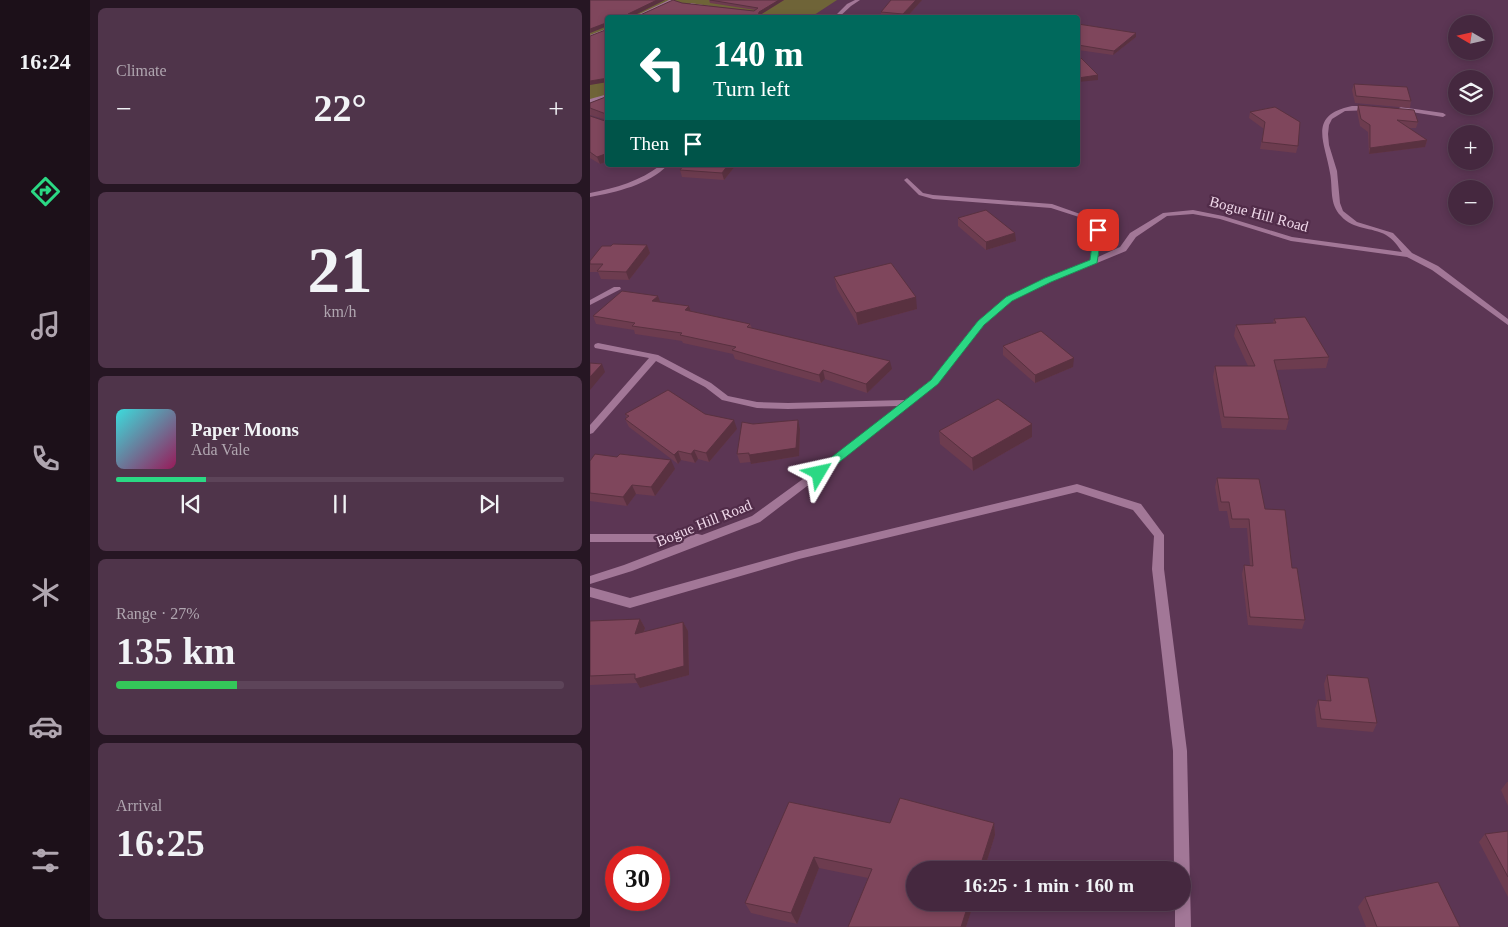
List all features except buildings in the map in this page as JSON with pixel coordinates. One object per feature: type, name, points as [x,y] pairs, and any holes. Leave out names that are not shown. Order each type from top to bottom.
[{"type":"street","points":[[839,15],[848,5],[858,0]]},
{"type":"street","points":[[660,6],[679,2]]},
{"type":"street","points":[[640,15],[660,6],[679,2],[692,4],[706,3],[716,8]]},
{"type":"street","points":[[590,37],[605,30]]},
{"type":"street","points":[[600,32],[605,33]]},
{"type":"street","points":[[590,100],[605,97]]},
{"type":"street","points":[[1382,108],[1355,107],[1337,111],[1328,122],[1324,131],[1334,174],[1335,198],[1337,208],[1346,218],[1362,226],[1389,234],[1409,255]]},
{"type":"street","points":[[1390,108],[1444,114]]},
{"type":"street","points":[[590,195],[616,191],[651,177],[663,167]]},
{"type":"street","points":[[907,180],[921,194],[933,197],[1052,206],[1081,216],[1098,230],[1094,261]]},
{"type":"street","name":"Bogue Hill Road","points":[[590,580],[628,568],[756,519],[850,449],[934,382],[981,323],[1009,299],[1048,280],[1123,249],[1133,235],[1165,214],[1193,212],[1221,217],[1292,239],[1409,255],[1436,268],[1508,323]]},
{"type":"street","points":[[590,303],[617,289]]},
{"type":"street","points":[[598,346],[655,357],[708,385],[725,398],[757,405],[788,406],[909,402]]},
{"type":"street","points":[[590,431],[655,357]]},
{"type":"street","points":[[590,592],[630,603],[799,555],[1078,488],[1137,507],[1159,535],[1158,569],[1180,750],[1183,927]]},
{"type":"street","points":[[590,538],[706,538]]},
{"type":"shaded area","points":[[590,0],[837,0],[814,15],[605,15],[605,96],[590,101]]},
{"type":"route","points":[[819,473],[934,382],[981,323],[1009,299],[1094,261],[1098,230]]}]
